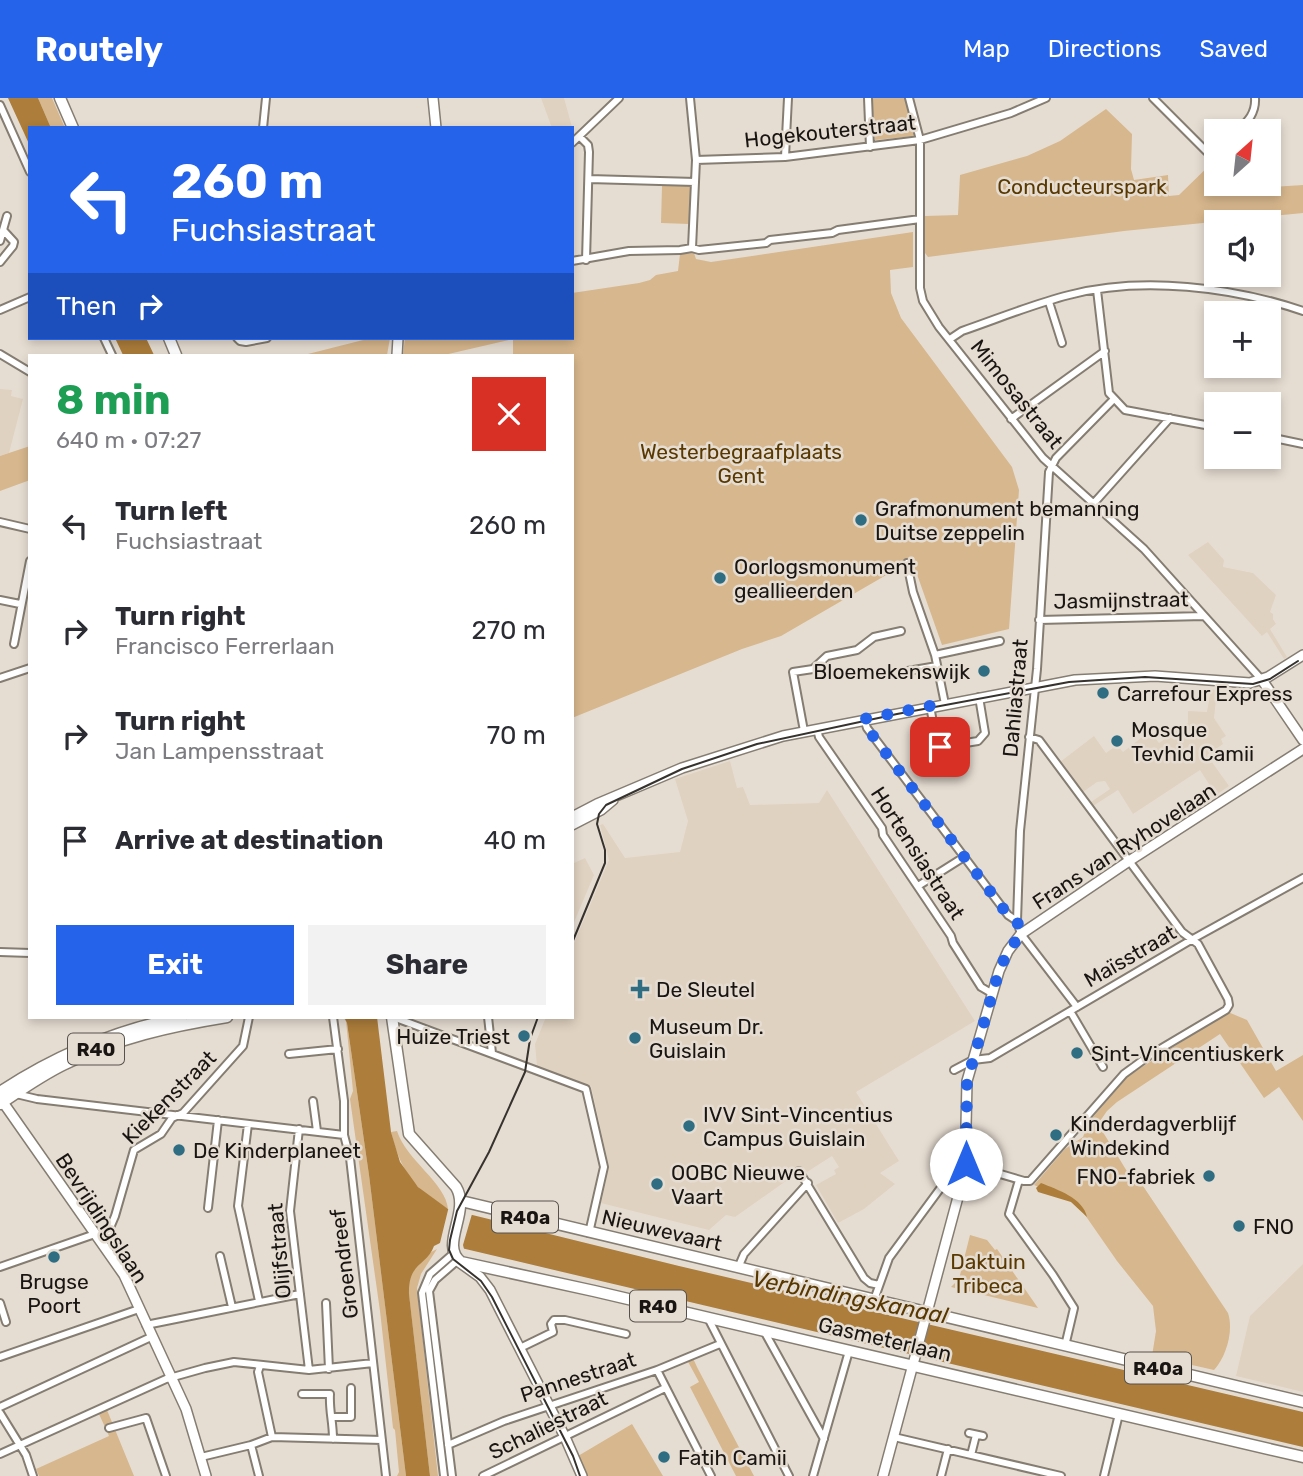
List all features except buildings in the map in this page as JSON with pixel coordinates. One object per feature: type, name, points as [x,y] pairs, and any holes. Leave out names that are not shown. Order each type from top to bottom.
[{"type":"main road","points":[[60,98],[73,126]]},
{"type":"main road","name":"R40","points":[[1,1099],[70,1051],[126,1031],[174,1019]]},
{"type":"main road","name":"R40","points":[[1,1099],[16,1094],[62,1065],[93,1051],[178,1025],[215,1019]]},
{"type":"main road","points":[[392,1019],[409,1134],[456,1188],[461,1206],[455,1254]]},
{"type":"main road","name":"Nieuwevaart","points":[[461,1206],[874,1300],[925,1317],[1065,1346],[1303,1402]]},
{"type":"main road","name":"Gasmeterlaan","points":[[455,1254],[708,1318],[849,1351],[915,1362],[1303,1457]]},
{"type":"street","points":[[263,126],[266,98]]},
{"type":"street","points":[[433,98],[436,126]]},
{"type":"street","points":[[574,141],[619,98]]},
{"type":"street","points":[[690,98],[696,159],[692,247]]},
{"type":"street","points":[[785,157],[788,98]]},
{"type":"street","points":[[868,98],[870,147]]},
{"type":"street","name":"Mimosastraat","points":[[909,98],[920,140],[921,295],[935,320],[1029,442],[1144,549],[1262,680]]},
{"type":"street","name":"Hogekouterstraat","points":[[696,159],[785,157],[920,140],[1011,113],[1046,98]]},
{"type":"street","points":[[1153,98],[1204,149]]},
{"type":"street","points":[[1249,119],[1256,107],[1255,98]]},
{"type":"street","points":[[0,105],[28,168]]},
{"type":"street","points":[[580,136],[588,145],[589,152],[586,260]]},
{"type":"street","points":[[589,178],[695,182]]},
{"type":"street","points":[[0,241],[7,216]]},
{"type":"street","points":[[574,261],[629,251],[737,247],[920,219]]},
{"type":"street","points":[[0,262],[13,246],[4,230]]},
{"type":"street","points":[[950,339],[962,331],[1068,295],[1132,286],[1172,287],[1270,301],[1303,311]]},
{"type":"street","points":[[1097,290],[1109,393],[1113,400],[1125,410],[1204,425]]},
{"type":"street","points":[[0,310],[28,298]]},
{"type":"street","points":[[1049,302],[1062,343]]},
{"type":"street","points":[[239,340],[256,340]]},
{"type":"street","points":[[1012,419],[1105,351]]},
{"type":"street","points":[[0,354],[28,371]]},
{"type":"street","points":[[1052,465],[1063,450],[1113,400]]},
{"type":"street","points":[[1094,502],[1170,418]]},
{"type":"street","points":[[1281,439],[1303,444]]},
{"type":"street","name":"Dahliastraat","points":[[1021,934],[1017,921],[1020,831],[1035,686],[1049,472],[1052,465]]},
{"type":"street","points":[[0,522],[28,529]]},
{"type":"street","points":[[907,563],[913,592],[935,655],[945,704]]},
{"type":"street","points":[[14,644],[28,570]]},
{"type":"street","points":[[0,600],[20,604]]},
{"type":"street","name":"Jasmijnstraat","points":[[1039,620],[1204,616]]},
{"type":"street","points":[[804,731],[793,672],[813,669],[827,656],[857,650],[874,637],[901,631]]},
{"type":"street","points":[[935,655],[1000,641]]},
{"type":"street","points":[[574,816],[706,759],[804,731],[1035,686],[1117,677],[1178,677],[1239,683],[1262,680],[1303,655]]},
{"type":"street","points":[[902,672],[937,666]]},
{"type":"street","points":[[0,678],[28,668]]},
{"type":"street","points":[[1262,680],[1303,740]]},
{"type":"street","points":[[930,706],[937,744],[940,747],[978,741],[985,733],[979,697]]},
{"type":"street","points":[[864,719],[867,728],[964,857],[1008,915],[1017,921]]},
{"type":"street","name":"Hortensiastraat","points":[[817,729],[819,737],[882,828],[883,835],[981,987],[993,994]]},
{"type":"street","points":[[966,1164],[1030,1181],[1114,1084],[1135,1065],[1227,1007],[1228,999],[1198,944],[1182,932],[1039,740],[1029,737]]},
{"type":"street","name":"Frans van Ryhovelaan","points":[[883,1476],[963,1181],[966,1164],[967,1081],[1003,960],[1021,934],[1303,749]]},
{"type":"street","points":[[574,824],[601,810],[617,796]]},
{"type":"street","points":[[918,886],[964,857]]},
{"type":"street","name":"Maïsstraat","points":[[954,1070],[974,1060],[990,1058],[1303,878]]},
{"type":"street","points":[[1021,934],[1077,1007]]},
{"type":"street","points":[[0,951],[28,953]]},
{"type":"street","points":[[1070,1011],[1103,1067]]},
{"type":"street","name":"Kiekenstraat","points":[[103,1244],[134,1150],[161,1134],[172,1118],[183,1113],[237,1054],[246,1037],[249,1019]]},
{"type":"street","name":"Groendreef","points":[[333,1019],[344,1101],[344,1135],[351,1171],[386,1476]]},
{"type":"street","points":[[398,1019],[586,1089],[604,1167],[589,1233]]},
{"type":"street","points":[[488,1019],[492,1053]]},
{"type":"street","points":[[289,1054],[338,1049]]},
{"type":"street","points":[[16,1094],[37,1100],[344,1135]]},
{"type":"street","name":"Bevrijdingslaan","points":[[1,1099],[124,1275],[186,1409],[206,1476]]},
{"type":"street","points":[[313,1101],[317,1131]]},
{"type":"street","points":[[208,1208],[218,1120]]},
{"type":"street","points":[[248,1124],[238,1206],[259,1301]]},
{"type":"street","name":"Olijfstraat","points":[[299,1129],[289,1211],[309,1370]]},
{"type":"street","points":[[799,1171],[864,1278],[879,1285]]},
{"type":"street","points":[[1019,1180],[1009,1214],[1074,1308],[1065,1346]]},
{"type":"street","points":[[874,1300],[889,1258],[945,1182],[963,1181]]},
{"type":"street","points":[[738,1268],[744,1254],[808,1183]]},
{"type":"street","points":[[0,1267],[95,1234]]},
{"type":"street","points":[[455,1254],[487,1286],[549,1404],[582,1476]]},
{"type":"street","points":[[452,1476],[429,1291],[455,1254]]},
{"type":"street","points":[[444,1476],[422,1293],[430,1274],[455,1254]]},
{"type":"street","points":[[220,1256],[232,1307]]},
{"type":"street","points":[[146,1325],[300,1294]]},
{"type":"street","points":[[0,1303],[6,1322]]},
{"type":"street","points":[[326,1303],[329,1369]]},
{"type":"street","points":[[0,1357],[139,1309]]},
{"type":"street","points":[[708,1318],[789,1476]]},
{"type":"street","points":[[520,1348],[553,1332],[551,1324],[554,1320],[626,1334]]},
{"type":"street","points":[[764,1331],[824,1439]]},
{"type":"street","points":[[0,1407],[151,1337]]},
{"type":"street","name":"Pannestraat","points":[[448,1445],[504,1420],[657,1370],[720,1344]]},
{"type":"street","points":[[813,1476],[849,1351]]},
{"type":"street","points":[[0,1454],[171,1377],[234,1362],[309,1370],[373,1363]]},
{"type":"street","points":[[260,1366],[258,1372],[272,1437]]},
{"type":"street","points":[[657,1370],[710,1476]]},
{"type":"street","points":[[333,1418],[351,1417],[351,1388]]},
{"type":"street","name":"Schaliestraat","points":[[483,1476],[665,1388]]},
{"type":"street","points":[[302,1394],[330,1394],[332,1439]]},
{"type":"street","points":[[0,1413],[20,1445],[33,1476]]},
{"type":"street","points":[[1104,1476],[1119,1414]]},
{"type":"street","points":[[109,1427],[146,1418],[166,1476]]},
{"type":"street","points":[[971,1455],[976,1435]]},
{"type":"street","points":[[201,1457],[251,1446],[272,1437],[382,1440]]},
{"type":"street","points":[[894,1437],[1061,1476]]},
{"type":"street","points":[[251,1446],[259,1476]]},
{"type":"street","points":[[941,1476],[948,1450]]},
{"type":"shaded area","points":[[8,98],[38,98],[50,126],[28,126],[28,142]]},
{"type":"shaded area","points":[[541,98],[564,98],[572,126],[551,126]]},
{"type":"shaded area","points":[[116,340],[147,340],[154,354],[123,354]]},
{"type":"shaded area","points":[[0,389],[12,390],[11,396],[23,399],[9,453],[0,456]]},
{"type":"shaded area","points":[[1208,542],[1224,560],[1223,567],[1253,573],[1276,595],[1270,612],[1276,624],[1270,629],[1287,657],[1284,659],[1267,632],[1262,636],[1188,555]]},
{"type":"shaded area","points":[[1211,689],[1217,690],[1214,718],[1226,736],[1221,739],[1223,744],[1207,755],[1229,786],[1216,795],[1200,770],[1133,814],[1118,790],[1093,806],[1091,802],[1110,789],[1105,781],[1097,782],[1083,792],[1060,762],[1094,736],[1106,753],[1117,745],[1123,752],[1150,731],[1159,743],[1188,723],[1188,711],[1207,712]]},
{"type":"shaded area","points":[[730,761],[737,788],[743,787],[750,805],[819,803],[827,790],[975,1021],[856,1092],[899,1161],[880,1173],[895,1184],[864,1209],[838,1223],[816,1185],[836,1174],[834,1170],[839,1167],[832,1156],[807,1172],[803,1169],[735,1217],[726,1215],[709,1230],[601,1203],[609,1167],[591,1086],[537,1066],[535,1044],[545,1019],[574,1019],[574,943],[609,860],[600,825],[603,824],[625,858],[680,852],[688,821],[675,779]]},
{"type":"shaded area","points":[[585,858],[594,875],[574,922],[574,863]]},
{"type":"shaded area","points":[[345,1019],[377,1019],[391,1132],[400,1162],[418,1187],[448,1209],[1303,1412],[1303,1447],[440,1243],[434,1246],[415,1270],[410,1284],[430,1476],[406,1476],[369,1175]]},
{"type":"shaded area","points":[[1041,1183],[1075,1200],[1085,1210],[1087,1217],[1071,1202],[1038,1192],[1036,1188]]},
{"type":"shaded area","points":[[1303,1264],[1303,1392],[1236,1376],[1250,1316]]},
{"type":"green space","points":[[38,98],[52,98],[64,126],[50,126]]},
{"type":"green space","points":[[872,98],[905,98],[914,136],[875,140]]},
{"type":"green space","name":"Conducteurspark","points":[[1106,109],[1132,134],[1131,169],[1134,180],[1168,175],[1169,196],[1179,195],[1204,171],[1204,196],[1281,196],[1281,186],[1303,185],[1303,213],[1281,215],[1281,210],[1204,210],[1204,223],[928,257],[925,253],[925,216],[958,215],[960,175],[1027,156],[1060,141]]},
{"type":"green space","points":[[662,186],[691,186],[689,224],[661,223]]},
{"type":"green space","name":"Westerbegraafplaats Gent","points":[[913,232],[913,267],[890,270],[891,293],[901,318],[1012,467],[1019,490],[1009,629],[942,645],[913,563],[907,563],[781,636],[742,649],[574,717],[574,354],[513,354],[513,340],[574,340],[574,293],[639,283],[656,275],[678,271],[680,254],[694,253],[696,259],[711,262]]},
{"type":"green space","points":[[363,340],[390,340],[387,354],[308,354]]},
{"type":"green space","name":"Westerbegraafplaats Gent","points":[[405,340],[509,340],[448,354],[403,354]]},
{"type":"green space","points":[[28,447],[28,481],[0,491],[0,456]]},
{"type":"green space","points":[[1228,1012],[1247,1020],[1276,1071],[1303,1055],[1303,1121],[1279,1087],[1264,1098],[1220,1034],[1117,1102],[1098,1124],[1136,1186],[1141,1183],[1228,1313],[1228,1343],[1214,1370],[1152,1356],[1156,1331],[1153,1306],[1117,1261],[1076,1202],[1034,1185],[1065,1149],[1083,1137],[1088,1123],[1128,1076]]},
{"type":"green space","points":[[346,1022],[369,1175],[406,1476],[397,1476],[399,1472],[395,1430],[350,1099],[353,1091]]},
{"type":"green space","points":[[397,1131],[408,1152],[446,1199],[448,1209],[417,1186],[404,1168],[391,1132]]},
{"type":"green space","name":"Daktuin Tribeca","points":[[970,1235],[987,1240],[997,1249],[1038,1308],[951,1287],[959,1279]]},
{"type":"green space","points":[[437,1249],[421,1274],[417,1288],[438,1476],[430,1476],[408,1286],[411,1274],[418,1264],[426,1255]]},
{"type":"green space","points":[[692,1356],[754,1476],[736,1476],[690,1387],[699,1382],[686,1358]]},
{"type":"green space","points":[[107,1410],[134,1476],[39,1476],[36,1469],[109,1436],[99,1414]]},
{"type":"green space","points":[[632,1424],[663,1476],[587,1476],[578,1456]]},
{"type":"pier","points":[[449,1206],[472,1214],[463,1245],[465,1253],[439,1247]]},
{"type":"tram line","points":[[574,938],[605,863],[605,850],[597,824],[599,814],[606,805],[682,769],[757,744],[897,714],[1069,682],[1145,677],[1253,684],[1270,679],[1298,661]]},
{"type":"tram line","points":[[537,1019],[530,1039],[525,1072],[489,1152],[457,1211],[449,1250],[453,1259],[481,1281],[492,1297],[573,1456],[580,1476]]},
{"type":"place","name":"Grafmonument bemanning Duitse zeppelin","points":[[861,520]]},
{"type":"place","name":"Oorlogsmonument geallieerden","points":[[720,578]]},
{"type":"place","name":"Bloemekenswijk","points":[[984,671]]},
{"type":"place","name":"Carrefour Express","points":[[1103,693]]},
{"type":"place","name":"Mosque Tevhid Camii","points":[[1117,741]]},
{"type":"place","name":"De Sleutel","points":[[640,989]]},
{"type":"place","name":"Huize Triest","points":[[524,1036]]},
{"type":"place","name":"Museum Dr. Guislain","points":[[635,1038]]},
{"type":"place","name":"Sint-Vincentiuskerk","points":[[1077,1053]]},
{"type":"place","name":"IVV Sint-Vincentius Campus Guislain","points":[[689,1126]]},
{"type":"place","name":"Kinderdagverblijf Windekind","points":[[1056,1135]]},
{"type":"place","name":"De Kinderplaneet","points":[[179,1150]]},
{"type":"place","name":"FNO-fabriek","points":[[1209,1176]]},
{"type":"place","name":"OOBC Nieuwe Vaart","points":[[657,1184]]},
{"type":"place","name":"FNO","points":[[1239,1226]]},
{"type":"place","name":"Brugse Poort","points":[[54,1257]]},
{"type":"place","name":"Fatih Camii","points":[[664,1457]]},
{"type":"route","points":[[940,747],[937,744],[930,706],[864,719],[867,728],[964,857],[1008,915],[1020,925],[1021,934],[1008,951],[999,971],[967,1081],[966,1164]]},
{"type":"water label","name":"Verbindingskanaal","points":[[850,1297]]}]
